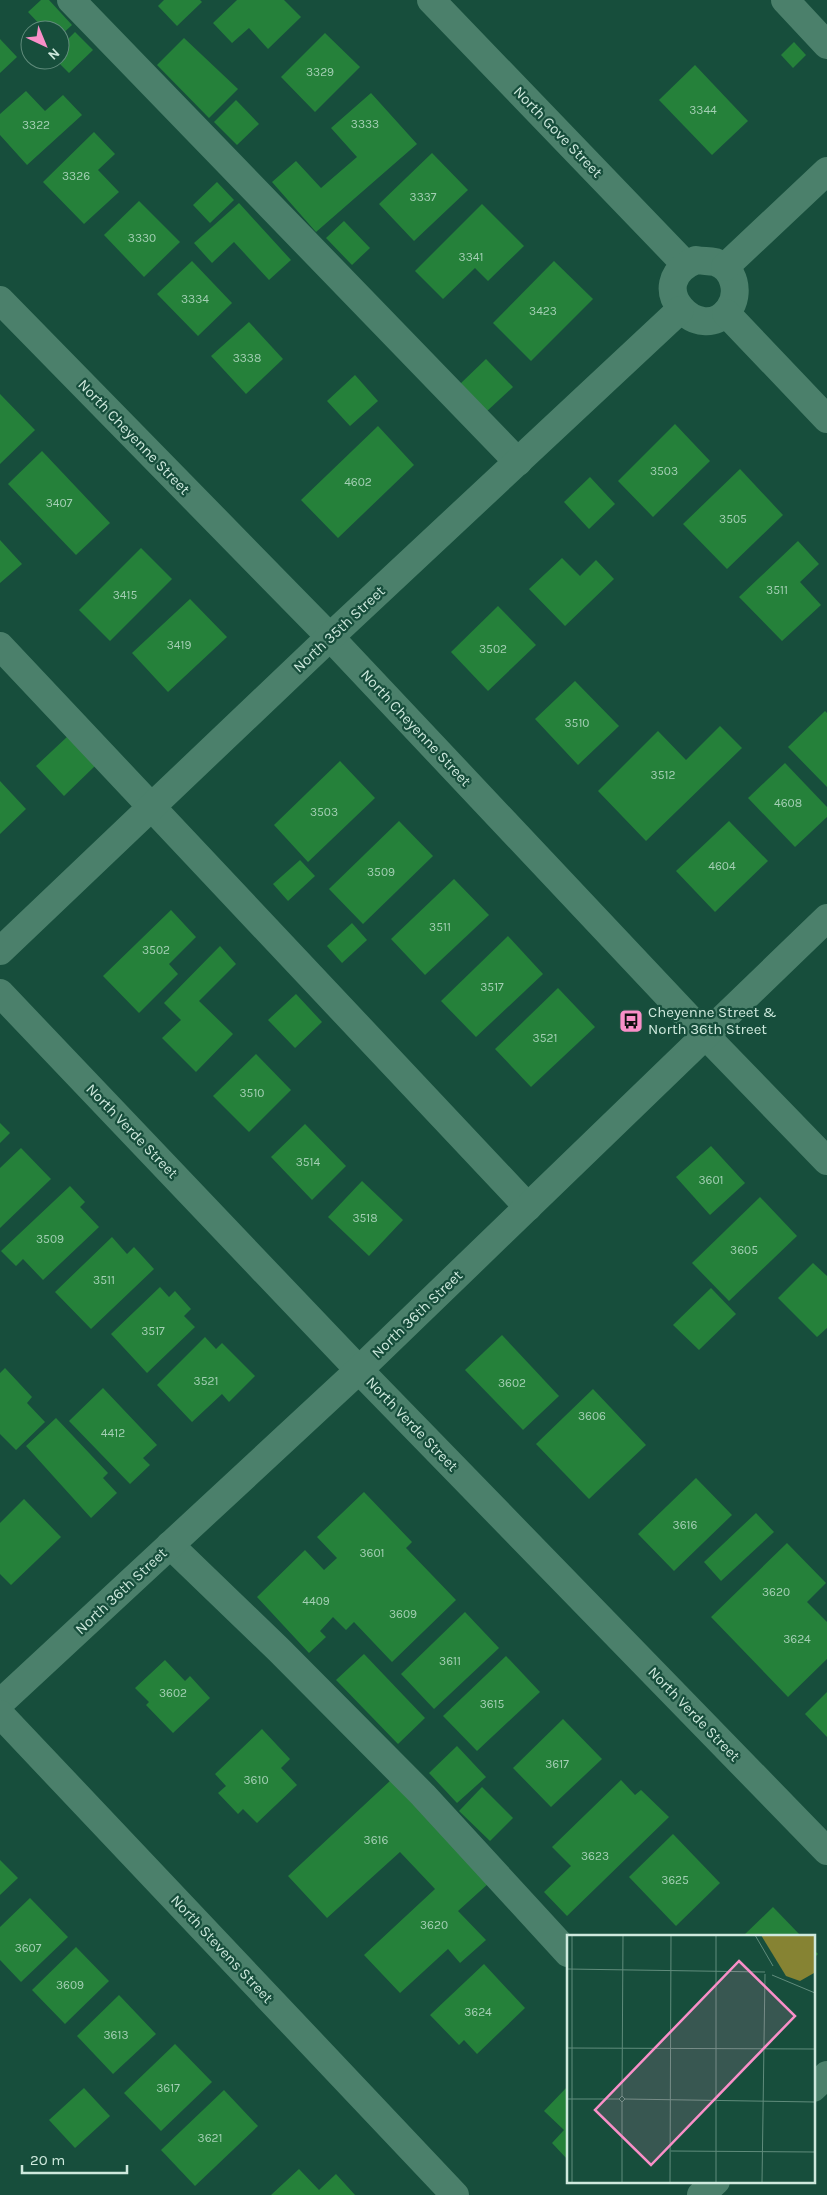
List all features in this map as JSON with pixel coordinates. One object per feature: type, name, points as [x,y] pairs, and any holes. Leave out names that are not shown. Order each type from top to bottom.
[{"type":"street","points":[[71,0],[518,462]]},
{"type":"street","name":"North Gove Street","points":[[431,0],[686,264]]},
{"type":"street","points":[[785,0],[827,45]]},
{"type":"street","points":[[725,267],[827,171]]},
{"type":"street","points":[[696,260],[715,262],[725,267],[734,283],[736,293],[734,302],[726,313],[718,319],[710,321],[688,316],[680,310],[673,286],[675,278],[686,264],[696,260]]},
{"type":"street","name":"North Cheyenne Street","points":[[0,300],[330,637],[705,1035],[827,1161]]},
{"type":"street","name":"North 35th Street","points":[[0,952],[330,637],[680,310]]},
{"type":"street","points":[[726,313],[827,419]]},
{"type":"street","points":[[0,646],[528,1207]]},
{"type":"street","name":"North 36th Street","points":[[0,1703],[359,1370],[827,918]]},
{"type":"street","name":"North Verde Street","points":[[0,993],[359,1370],[827,1851]]},
{"type":"street","points":[[170,1545],[279,1650],[423,1794],[567,1952]]},
{"type":"street","name":"North Stevens Street","points":[[0,1714],[449,2191]]},
{"type":"street","points":[[814,2087],[827,2075]]},
{"type":"street","points":[[702,2195],[715,2182]]},
{"type":"building","points":[[41,0],[49,0],[67,20],[36,20],[28,12]]},
{"type":"building","points":[[164,0],[200,0],[202,2],[177,26],[158,6]]},
{"type":"building","points":[[237,0],[284,0],[301,17],[268,49],[249,28],[232,43],[213,23]]},
{"type":"building","points":[[75,32],[93,50],[69,73],[66,70],[70,70],[70,37]]},
{"type":"building","points":[[325,33],[360,67],[315,112],[281,77]]},
{"type":"building","points":[[184,38],[238,89],[209,118],[157,65]]},
{"type":"building","points":[[0,39],[17,57],[0,73]]},
{"type":"building","points":[[794,42],[806,55],[793,68],[781,55]]},
{"type":"building","points":[[695,65],[748,121],[712,155],[659,100]]},
{"type":"building","points":[[26,91],[45,111],[63,95],[82,115],[27,165],[0,135],[0,114]]},
{"type":"building","points":[[371,93],[417,144],[316,232],[272,182],[296,161],[321,188],[357,157],[331,128]]},
{"type":"building","points":[[236,100],[259,124],[237,145],[214,122]]},
{"type":"building","points":[[94,132],[115,154],[98,170],[119,192],[84,224],[43,182]]},
{"type":"building","points":[[432,153],[468,190],[414,241],[379,204]]},
{"type":"building","points":[[217,182],[234,200],[210,223],[193,205]]},
{"type":"building","points":[[139,201],[180,242],[144,277],[104,235]]},
{"type":"building","points":[[239,203],[291,260],[269,280],[234,242],[212,263],[194,243]]},
{"type":"building","points":[[482,204],[524,246],[488,281],[475,268],[443,299],[415,271]]},
{"type":"building","points":[[344,221],[370,248],[352,265],[326,238]]},
{"type":"building","points":[[192,261],[232,303],[198,336],[157,294]]},
{"type":"building","points":[[554,261],[593,299],[531,361],[493,323]]},
{"type":"building","points":[[249,322],[283,359],[246,394],[211,356]]},
{"type":"building","points":[[486,359],[513,387],[486,412],[460,384]]},
{"type":"building","points":[[355,375],[378,401],[350,426],[327,401]]},
{"type":"building","points":[[0,394],[35,430],[0,464]]},
{"type":"building","points":[[675,424],[710,461],[653,517],[618,481]]},
{"type":"building","points":[[378,426],[414,465],[338,538],[301,500]]},
{"type":"building","points":[[42,451],[110,523],[76,555],[8,484]]},
{"type":"building","points":[[740,469],[783,515],[727,569],[683,524]]},
{"type":"building","points":[[590,477],[615,504],[589,529],[564,502]]},
{"type":"building","points":[[0,540],[22,564],[0,583]]},
{"type":"building","points":[[798,541],[819,564],[800,582],[821,605],[782,641],[739,597]]},
{"type":"building","points":[[141,548],[172,579],[110,641],[79,610]]},
{"type":"building","points":[[562,558],[580,576],[596,560],[614,579],[565,626],[529,589]]},
{"type":"building","points":[[190,599],[227,637],[168,692],[132,653]]},
{"type":"building","points":[[498,606],[536,645],[488,691],[451,652]]},
{"type":"building","points":[[575,681],[619,726],[578,765],[535,719]]},
{"type":"building","points":[[825,711],[827,713],[827,787],[788,747]]},
{"type":"building","points":[[720,726],[742,748],[646,841],[598,791],[658,731],[686,760]]},
{"type":"building","points":[[68,736],[96,765],[64,796],[36,766]]},
{"type":"building","points":[[340,761],[375,798],[308,862],[274,825]]},
{"type":"building","points":[[785,763],[827,807],[827,817],[795,847],[748,798]]},
{"type":"building","points":[[0,781],[26,809],[0,834]]},
{"type":"building","points":[[399,821],[433,856],[363,924],[329,889]]},
{"type":"building","points":[[729,821],[768,861],[715,912],[676,871]]},
{"type":"building","points":[[300,860],[315,876],[288,901],[273,884]]},
{"type":"building","points":[[454,879],[489,915],[425,975],[391,939]]},
{"type":"building","points":[[171,910],[196,937],[169,964],[178,974],[139,1013],[103,976]]},
{"type":"building","points":[[352,923],[367,940],[342,963],[327,946]]},
{"type":"building","points":[[508,936],[543,974],[476,1037],[441,1001]]},
{"type":"building","points":[[220,946],[236,964],[199,1001],[233,1034],[196,1072],[162,1038],[181,1020],[164,1003]]},
{"type":"building","points":[[558,988],[595,1027],[531,1087],[495,1049]]},
{"type":"building","points":[[296,994],[322,1022],[295,1048],[268,1020]]},
{"type":"building","points":[[256,1054],[291,1090],[249,1132],[213,1096]]},
{"type":"building","points":[[0,1123],[10,1133],[0,1143]]},
{"type":"building","points":[[305,1124],[346,1166],[312,1200],[271,1157]]},
{"type":"building","points":[[711,1146],[745,1183],[710,1215],[676,1177]]},
{"type":"building","points":[[21,1148],[51,1179],[0,1228],[0,1168]]},
{"type":"building","points":[[362,1181],[403,1220],[369,1256],[328,1217]]},
{"type":"building","points":[[70,1186],[85,1202],[80,1207],[99,1227],[43,1280],[23,1259],[16,1266],[1,1251]]},
{"type":"building","points":[[760,1197],[797,1236],[729,1301],[692,1263]]},
{"type":"building","points":[[112,1237],[127,1254],[134,1247],[154,1269],[91,1329],[55,1292]]},
{"type":"building","points":[[813,1263],[827,1276],[827,1328],[817,1337],[778,1298]]},
{"type":"building","points":[[160,1287],[169,1297],[175,1291],[191,1309],[184,1316],[195,1327],[147,1373],[111,1334]]},
{"type":"building","points":[[711,1288],[736,1314],[699,1350],[673,1325]]},
{"type":"building","points":[[502,1335],[559,1396],[523,1430],[465,1370]]},
{"type":"building","points":[[205,1337],[216,1349],[222,1343],[255,1376],[229,1402],[222,1394],[192,1422],[157,1385]]},
{"type":"building","points":[[5,1368],[32,1397],[27,1403],[45,1422],[16,1450],[0,1434],[0,1373]]},
{"type":"building","points":[[103,1388],[157,1445],[143,1458],[150,1465],[130,1484],[69,1421]]},
{"type":"building","points":[[593,1389],[646,1445],[589,1499],[536,1444]]},
{"type":"building","points":[[56,1418],[108,1473],[103,1478],[117,1493],[91,1518],[26,1446]]},
{"type":"building","points":[[696,1478],[732,1515],[674,1571],[638,1534]]},
{"type":"building","points":[[364,1492],[412,1542],[406,1548],[456,1600],[392,1662],[354,1622],[346,1630],[333,1617],[320,1631],[326,1637],[309,1653],[257,1597],[305,1550],[324,1570],[337,1558],[317,1537]]},
{"type":"building","points":[[24,1499],[61,1537],[11,1585],[0,1574],[0,1523]]},
{"type":"building","points":[[756,1513],[774,1532],[721,1581],[704,1562]]},
{"type":"building","points":[[787,1543],[826,1583],[807,1602],[827,1622],[827,1659],[788,1697],[711,1617]]},
{"type":"building","points":[[465,1612],[499,1648],[434,1709],[401,1674]]},
{"type":"building","points":[[364,1654],[425,1718],[398,1744],[336,1680]]},
{"type":"building","points":[[506,1656],[540,1692],[477,1751],[443,1716]]},
{"type":"building","points":[[165,1660],[185,1681],[190,1676],[210,1698],[173,1733],[146,1705],[149,1702],[135,1688]]},
{"type":"building","points":[[827,1692],[827,1737],[805,1714]]},
{"type":"building","points":[[563,1719],[602,1759],[551,1807],[513,1768]]},
{"type":"building","points":[[262,1729],[290,1759],[281,1768],[297,1785],[257,1823],[243,1809],[238,1814],[218,1793],[226,1786],[215,1774]]},
{"type":"building","points":[[457,1746],[486,1777],[457,1803],[429,1773]]},
{"type":"building","points":[[391,1780],[489,1883],[458,1911],[486,1940],[460,1963],[448,1949],[400,1993],[364,1955],[435,1889],[400,1852],[327,1918],[288,1876]]},
{"type":"building","points":[[621,1780],[635,1795],[641,1790],[669,1817],[567,1916],[544,1892],[571,1866],[552,1847]]},
{"type":"building","points":[[482,1787],[513,1818],[490,1841],[459,1811]]},
{"type":"building","points":[[673,1834],[720,1883],[676,1926],[629,1877]]},
{"type":"building","points":[[0,1860],[18,1878],[0,1895]]},
{"type":"building","points":[[30,1898],[68,1937],[21,1982],[0,1960],[0,1927]]},
{"type":"building","points":[[773,1907],[800,1935],[744,1935]]},
{"type":"building","points":[[76,1947],[109,1981],[65,2024],[32,1990]]},
{"type":"building","points":[[814,1950],[818,1954],[814,1958]]},
{"type":"building","points":[[484,1964],[525,2008],[477,2054],[464,2040],[459,2045],[430,2015]]},
{"type":"building","points":[[119,1995],[156,2034],[113,2074],[77,2036]]},
{"type":"building","points":[[175,2044],[212,2082],[161,2131],[124,2093]]},
{"type":"building","points":[[567,2087],[567,2159],[552,2143],[564,2130],[544,2111]]},
{"type":"building","points":[[84,2088],[110,2116],[75,2148],[49,2120]]},
{"type":"building","points":[[224,2090],[258,2126],[195,2186],[161,2150]]},
{"type":"building","points":[[299,2169],[319,2190],[336,2174],[355,2195],[271,2195]]},
{"type":"place","name":"Cheyenne Street & North 36th Street","points":[[631,1021]]}]
